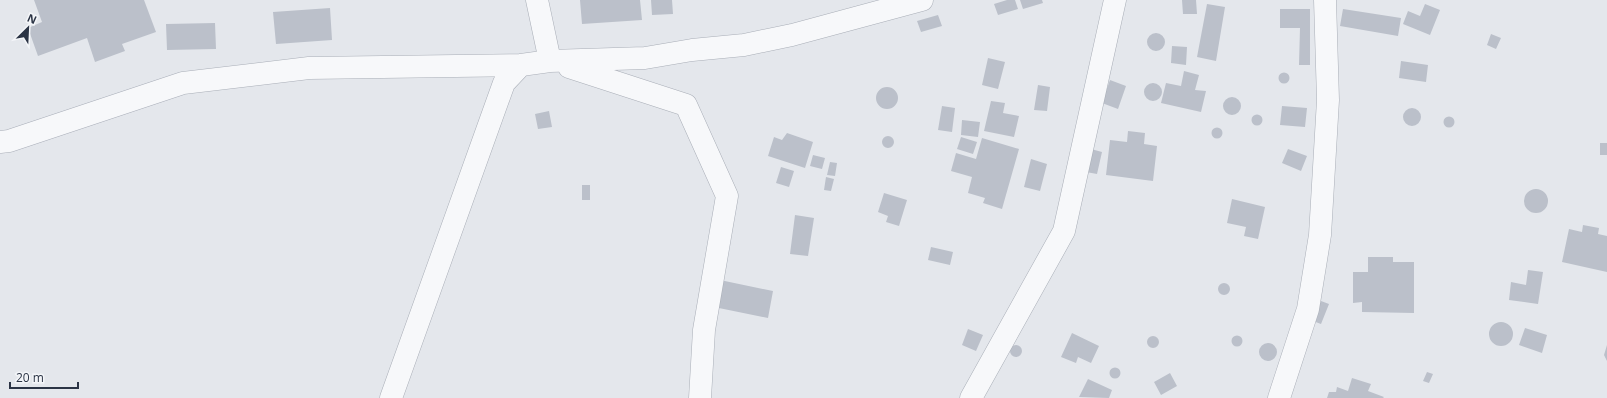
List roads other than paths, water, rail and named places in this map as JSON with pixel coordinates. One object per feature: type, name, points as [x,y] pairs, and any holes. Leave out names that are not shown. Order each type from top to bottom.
[{"type":"street","points":[[537,0],[550,61]]},
{"type":"street","points":[[0,142],[9,141],[183,83],[309,68],[521,65],[550,61],[645,58],[692,50],[744,45],[792,35],[922,0]]},
{"type":"street","points":[[971,398],[1064,231],[1115,0]]},
{"type":"street","points":[[1279,398],[1308,309],[1320,235],[1328,100],[1325,0]]},
{"type":"street","points":[[550,61],[686,105],[721,182],[727,196],[704,330],[700,398]]},
{"type":"street","points":[[391,398],[504,83],[521,65]]}]
